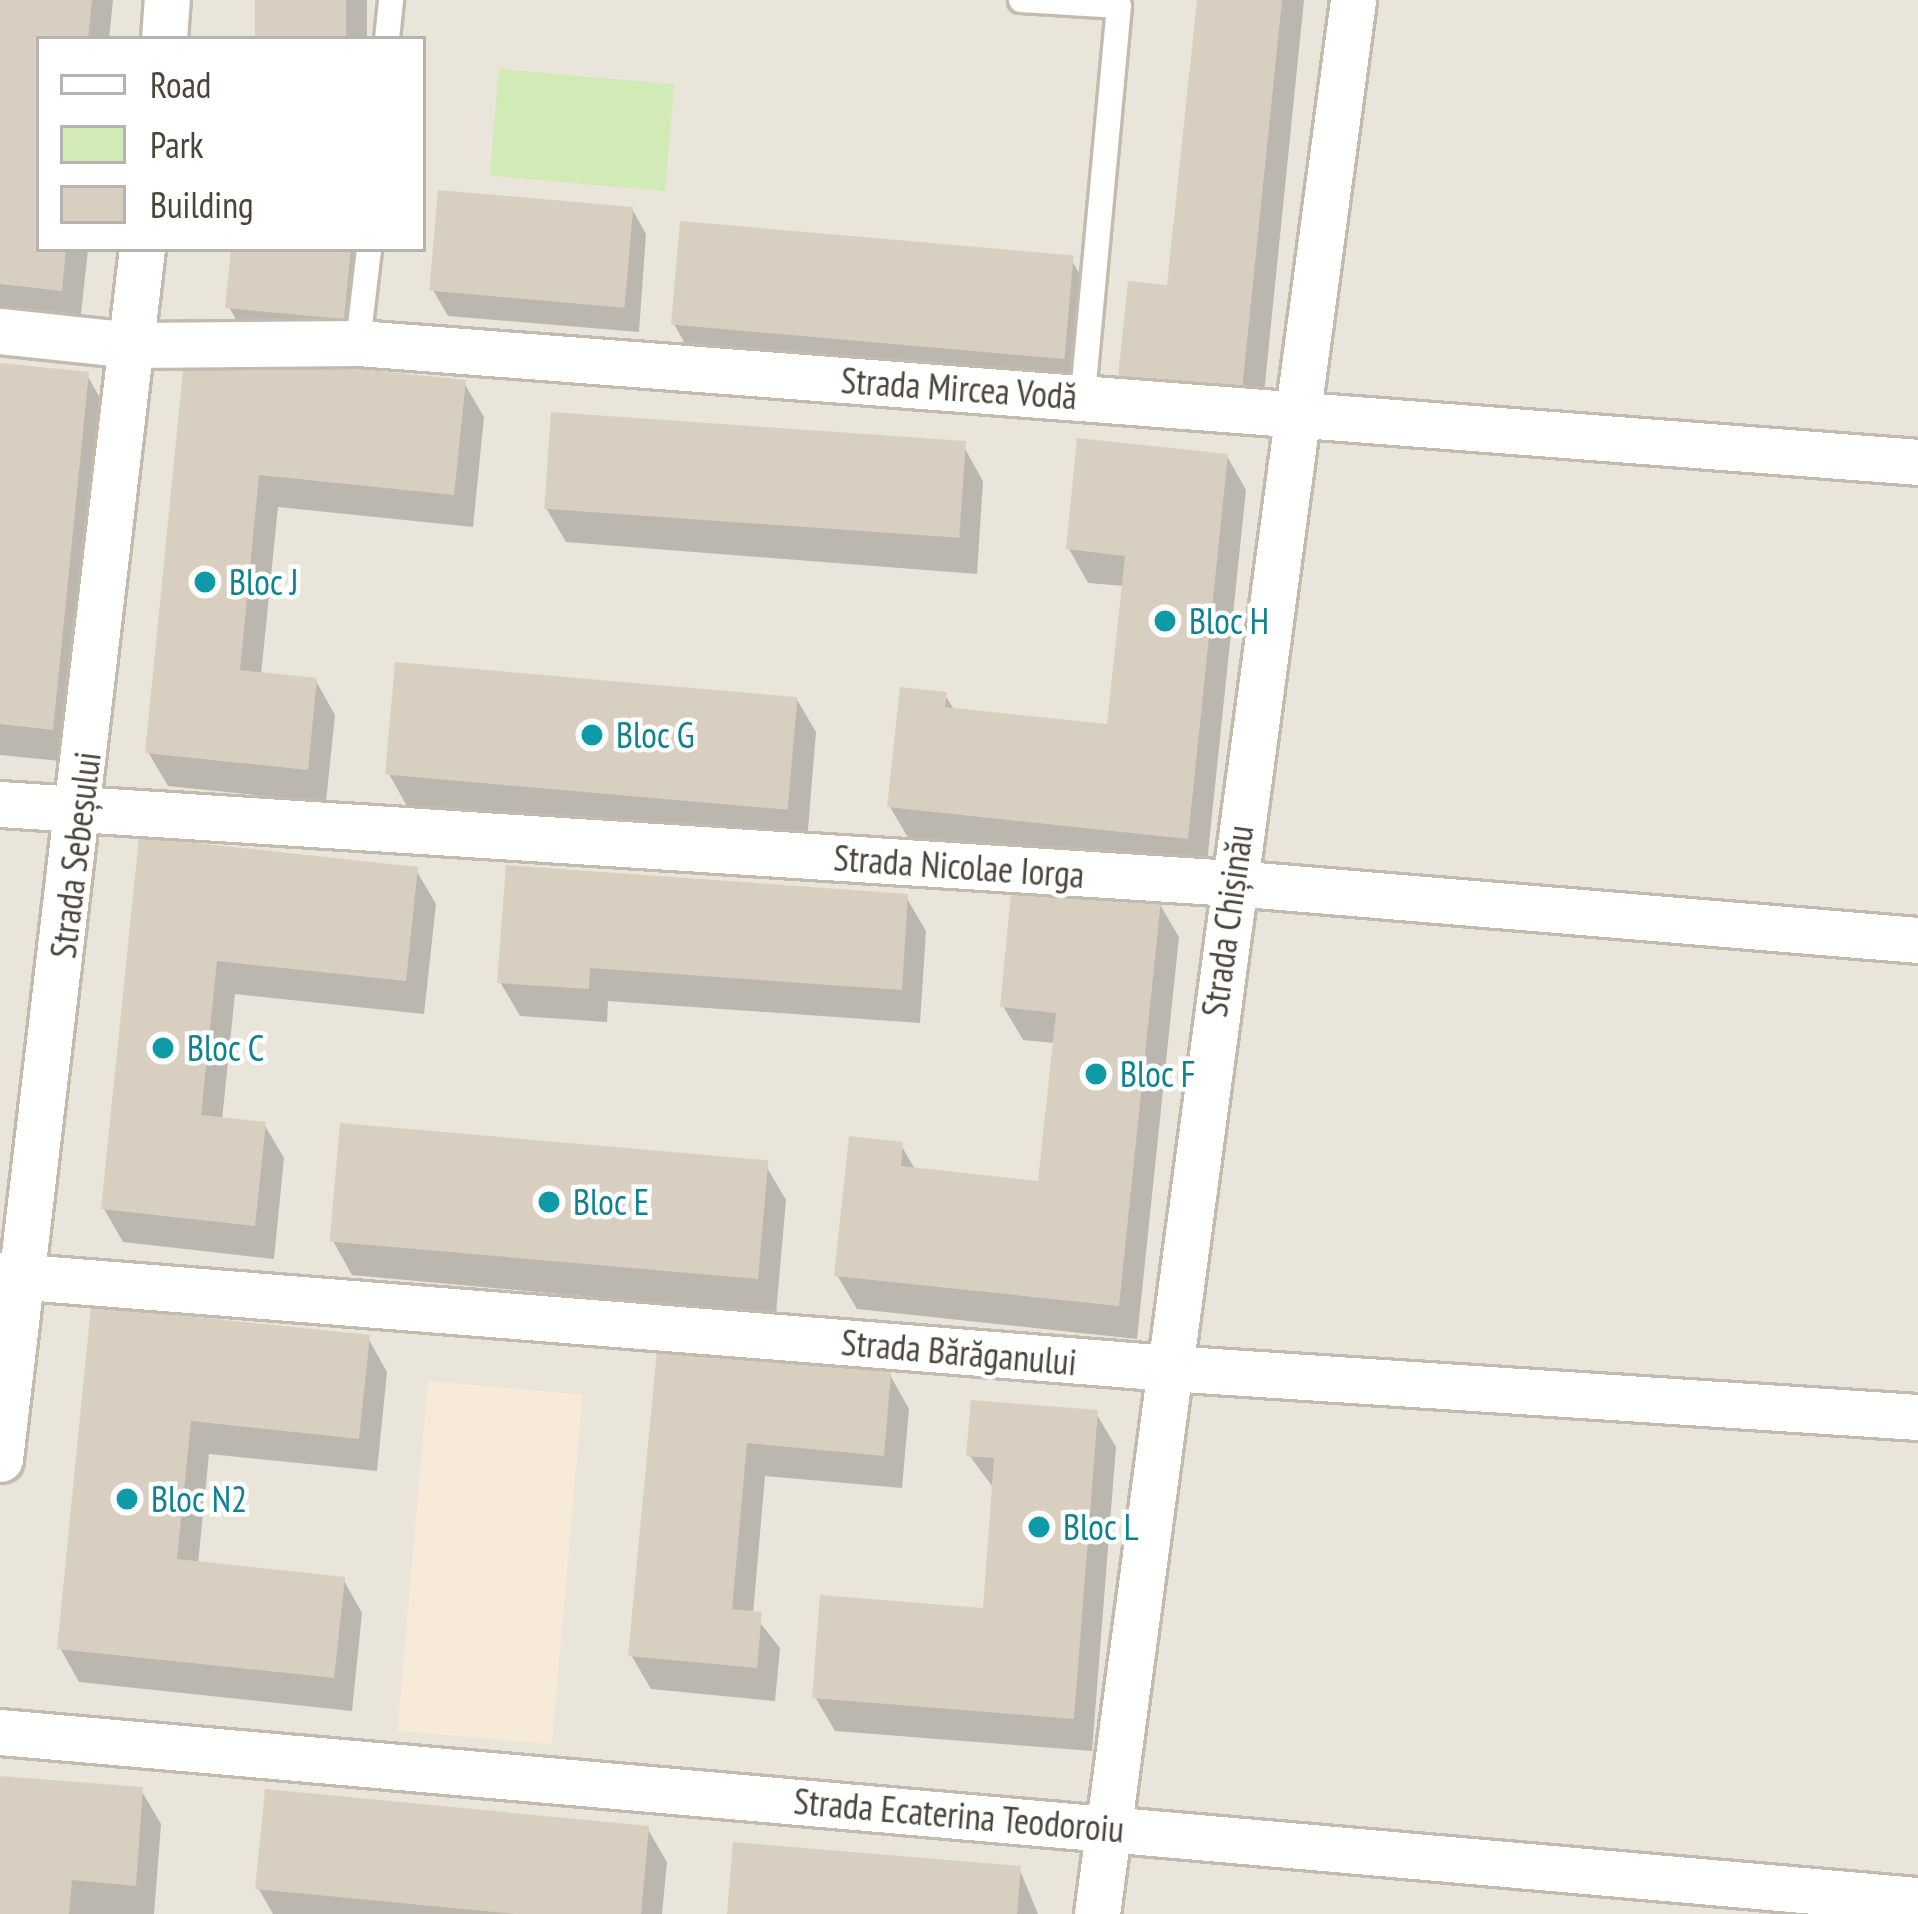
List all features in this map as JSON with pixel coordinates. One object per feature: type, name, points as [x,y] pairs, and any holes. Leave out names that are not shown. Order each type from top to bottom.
[{"type":"street","points":[[164,36],[167,0]]},
{"type":"street","name":"Strada Chișinău","points":[[1097,1914],[1354,0]]},
{"type":"street","name":"Strada Sebeșului","points":[[0,1459],[12,1276],[81,812],[142,252]]},
{"type":"street","name":"Strada Mircea Vodă","points":[[0,331],[133,345],[358,343],[1918,462]]},
{"type":"street","name":"Strada Nicolae Iorga","points":[[0,804],[1232,883],[1918,940]]},
{"type":"street","name":"Strada Bărăganului","points":[[12,1276],[1168,1368],[1918,1418]]},
{"type":"street","name":"Strada Ecaterina Teodoroiu","points":[[0,1732],[1918,1900]]},
{"type":"lane","points":[[387,36],[391,0]]},
{"type":"lane","points":[[1021,0],[1119,7],[1083,397]]},
{"type":"lane","points":[[358,343],[369,252]]},
{"type":"shaded area","points":[[0,0],[1918,0],[1918,1914],[0,1914]]},
{"type":"shaded area","points":[[428,1381],[582,1395],[552,1744],[397,1731]]},
{"type":"green space","points":[[499,69],[674,84],[665,191],[490,176]]},
{"type":"building","points":[[0,0],[92,0],[88,36],[36,36],[36,252],[66,252],[62,291],[0,284]]},
{"type":"building","points":[[255,0],[346,0],[346,36],[255,36]]},
{"type":"building","points":[[1197,0],[1282,0],[1242,390],[1118,377],[1128,281],[1167,285]]},
{"type":"building","points":[[438,190],[633,207],[624,308],[429,291]]},
{"type":"building","points":[[680,221],[1073,255],[1064,359],[671,325]]},
{"type":"building","points":[[231,252],[351,252],[344,319],[225,308]]},
{"type":"building","name":"Bloc J","points":[[185,351],[466,380],[454,495],[259,475],[240,670],[317,678],[308,770],[145,753]]},
{"type":"building","points":[[0,363],[89,372],[53,730],[0,724]]},
{"type":"building","points":[[551,412],[966,441],[959,538],[544,509]]},
{"type":"building","name":"Bloc H","points":[[1077,438],[1228,454],[1188,839],[887,807],[900,687],[947,692],[945,707],[1107,724],[1125,556],[1066,549]]},
{"type":"building","name":"Bloc G","points":[[395,662],[797,697],[788,810],[385,775]]},
{"type":"building","name":"Bloc C","points":[[139,837],[418,867],[406,981],[217,961],[201,1115],[266,1122],[255,1226],[101,1209]]},
{"type":"building","points":[[506,865],[908,894],[902,990],[590,968],[589,989],[497,983]]},
{"type":"building","name":"Bloc F","points":[[1012,884],[1161,900],[1119,1306],[834,1276],[849,1136],[903,1142],[901,1166],[1038,1181],[1056,1013],[1000,1007]]},
{"type":"building","name":"Bloc E","points":[[340,1123],[768,1160],[758,1279],[330,1242]]},
{"type":"building","name":"Bloc N2","points":[[91,1306],[370,1335],[359,1439],[191,1421],[177,1559],[345,1577],[334,1678],[57,1649]]},
{"type":"building","points":[[657,1350],[891,1372],[884,1456],[747,1443],[732,1609],[762,1612],[757,1668],[628,1656]]},
{"type":"building","name":"Bloc L","points":[[971,1400],[1098,1410],[1074,1719],[812,1698],[820,1595],[983,1608],[994,1458],[966,1456]]},
{"type":"building","points":[[0,1776],[143,1787],[136,1886],[72,1880],[69,1914],[0,1914]]},
{"type":"building","points":[[265,1789],[649,1826],[641,1914],[515,1914],[255,1889]]},
{"type":"building","points":[[733,1842],[1021,1866],[1017,1914],[727,1914]]},
{"type":"place","name":"Bloc J","points":[[205,582]]},
{"type":"place","name":"Bloc H","points":[[1165,621]]},
{"type":"place","name":"Bloc G","points":[[592,735]]},
{"type":"place","name":"Bloc C","points":[[163,1048]]},
{"type":"place","name":"Bloc F","points":[[1096,1074]]},
{"type":"place","name":"Bloc E","points":[[549,1202]]},
{"type":"place","name":"Bloc N2","points":[[127,1499]]},
{"type":"place","name":"Bloc L","points":[[1039,1527]]}]
